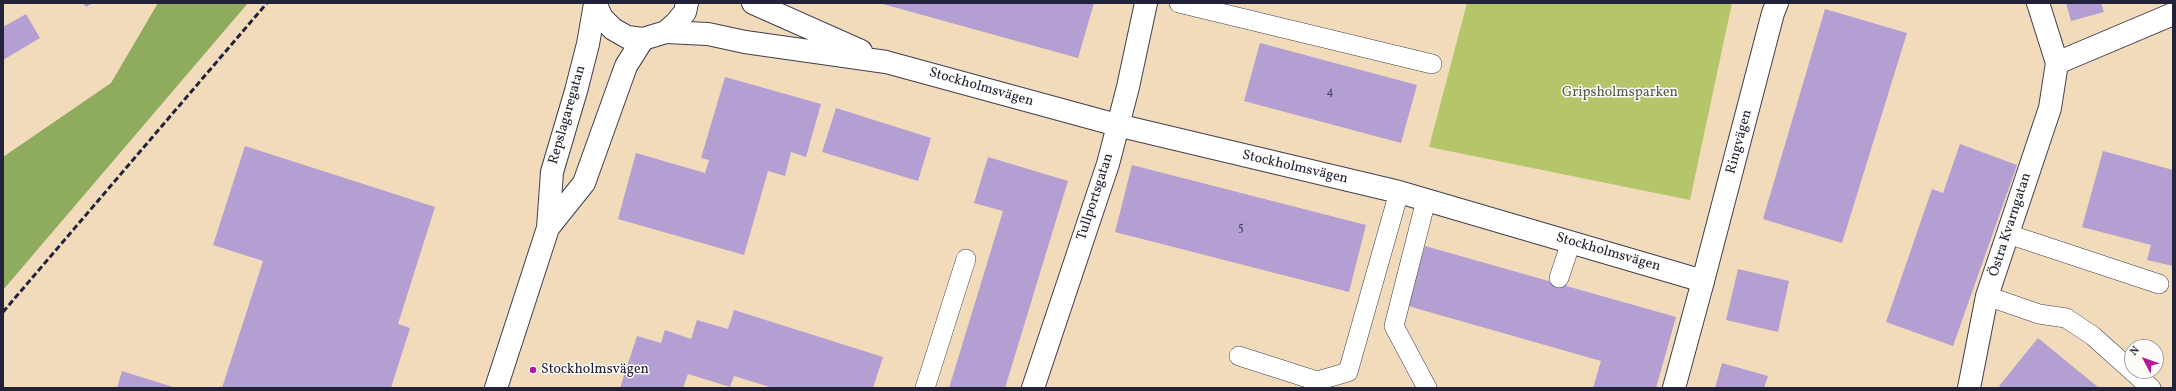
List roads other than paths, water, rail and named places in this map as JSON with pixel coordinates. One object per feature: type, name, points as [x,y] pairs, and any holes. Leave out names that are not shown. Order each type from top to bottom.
[{"type":"street","points":[[595,3],[602,18],[613,29],[627,37],[643,39],[666,32],[685,12],[688,3]]},
{"type":"street","name":"Repslagaregatan","points":[[496,388],[548,228],[552,172],[588,44],[595,3]]},
{"type":"street","name":"Stockholmsvägen","points":[[753,3],[886,62]]},
{"type":"street","name":"Tullportsgatan","points":[[1033,388],[1108,164],[1128,87],[1146,3]]},
{"type":"street","name":"Ringvägen","points":[[1674,388],[1773,13],[1777,3]]},
{"type":"street","name":"Östra Kvarngatan","points":[[1969,388],[1987,296],[2050,108],[2057,63],[2038,3]]},
{"type":"street","points":[[2057,63],[2173,14]]},
{"type":"street","name":"Stockholmsvägen","points":[[666,32],[708,34],[745,42],[886,62],[1117,126],[1399,192],[1703,281]]},
{"type":"street","name":"Repslagaregatan","points":[[548,228],[584,183],[626,66],[643,39]]},
{"type":"lane","points":[[1179,3],[1432,64]]},
{"type":"lane","points":[[1239,356],[1317,381],[1348,372],[1399,192]]},
{"type":"lane","points":[[1426,200],[1394,326],[1426,388]]},
{"type":"lane","points":[[2008,234],[2159,284]]},
{"type":"lane","points":[[1559,278],[1571,242]]},
{"type":"lane","points":[[925,388],[966,259]]},
{"type":"lane","points":[[1987,296],[2039,314],[2066,318],[2093,336],[2151,388]]},
{"type":"railway","points":[[3,312],[267,3]]},
{"type":"place","name":"Stockholmsvägen","points":[[533,370]]},
{"type":"park label","name":"Gripsholmsparken","points":[[1620,93]]}]
